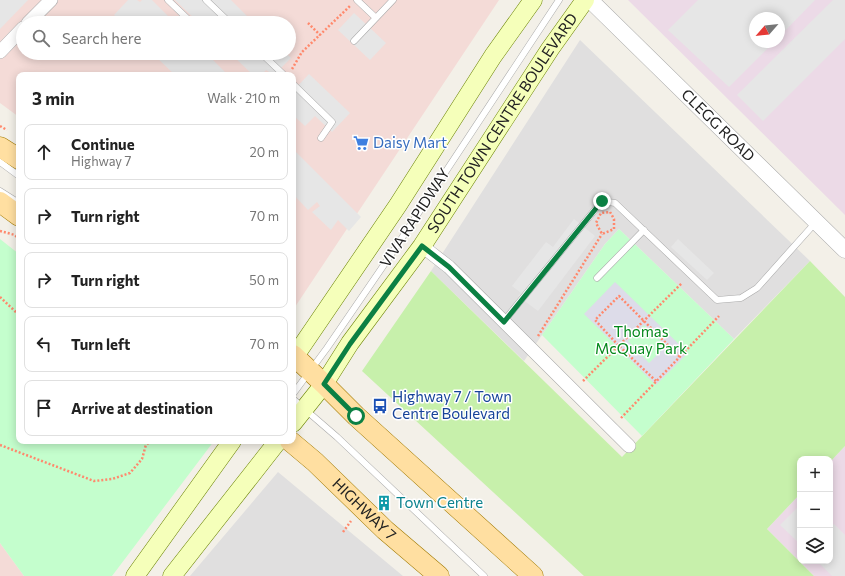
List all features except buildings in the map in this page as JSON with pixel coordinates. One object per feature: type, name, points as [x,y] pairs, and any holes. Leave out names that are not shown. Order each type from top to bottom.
[{"type":"main road","points":[[296,353],[394,212],[493,56],[533,0]]},
{"type":"main road","name":"SOUTH TOWN CENTRE BOULEVARD","points":[[299,404],[317,377],[350,344],[422,246],[550,50],[585,0]]},
{"type":"main road","points":[[0,147],[16,157]]},
{"type":"main road","points":[[0,202],[16,214]]},
{"type":"main road","points":[[296,360],[317,377],[356,416],[533,576]]},
{"type":"main road","points":[[135,576],[230,444]]},
{"type":"main road","points":[[172,576],[276,444]]},
{"type":"main road","name":"HIGHWAY 7","points":[[294,444],[315,462],[385,530],[439,576]]},
{"type":"street","points":[[35,16],[51,0]]},
{"type":"street","name":"CLEGG ROAD","points":[[590,0],[845,250]]},
{"type":"street","points":[[0,52],[16,35]]},
{"type":"street","points":[[422,246],[449,267],[628,446]]},
{"type":"lane","points":[[168,0],[185,16]]},
{"type":"lane","points":[[206,0],[223,16]]},
{"type":"lane","points":[[357,0],[376,18]]},
{"type":"lane","points":[[354,40],[393,0]]},
{"type":"lane","name":"VIVA RAPIDWAY","points":[[296,392],[317,377],[392,252],[559,0]]},
{"type":"lane","points":[[268,60],[281,72]]},
{"type":"lane","points":[[296,87],[332,122],[321,138]]},
{"type":"lane","points":[[0,162],[16,174]]},
{"type":"lane","points":[[0,191],[16,202]]},
{"type":"lane","points":[[504,322],[602,201],[615,203],[718,300],[741,298],[757,288],[816,222]]},
{"type":"lane","points":[[597,278],[644,230]]},
{"type":"lane","points":[[299,404],[484,576]]},
{"type":"path","points":[[290,72],[302,52],[351,5]]},
{"type":"path","points":[[308,23],[320,35]]},
{"type":"path","points":[[538,336],[602,234],[614,229],[614,219],[610,212],[601,213],[596,223],[602,234]]},
{"type":"path","points":[[0,231],[16,236]]},
{"type":"path","points":[[583,381],[682,283]]},
{"type":"path","points":[[0,296],[16,312]]},
{"type":"path","points":[[656,381],[618,345],[595,320],[619,296],[680,357]]},
{"type":"path","points":[[621,418],[719,316]]},
{"type":"path","points":[[0,445],[94,481],[112,479],[130,473],[142,459],[147,444]]},
{"type":"path","points":[[343,532],[352,520]]},
{"type":"shaded area","points":[[0,0],[499,0],[296,305],[296,72],[16,72],[16,115],[0,103]]},
{"type":"shaded area","points":[[0,0],[28,0],[0,29]]},
{"type":"shaded area","points":[[128,0],[137,0],[140,2],[142,0],[152,0],[168,16],[115,16],[114,15]]},
{"type":"shaded area","points":[[175,0],[231,0],[247,16],[192,16]]},
{"type":"shaded area","points":[[628,0],[845,0],[845,215]]},
{"type":"shaded area","points":[[698,0],[815,0],[785,31],[785,12],[749,12],[749,48],[768,48],[729,87],[668,30]]},
{"type":"shaded area","points":[[833,0],[845,0],[845,39],[763,121],[737,95]]},
{"type":"shaded area","points":[[354,13],[386,43],[370,60],[338,30]]},
{"type":"shaded area","points":[[580,40],[810,261],[734,339],[619,229],[605,244],[524,361],[431,271]]},
{"type":"shaded area","points":[[159,60],[213,60],[225,72],[172,72]]},
{"type":"shaded area","points":[[237,60],[289,60],[277,72],[269,72],[266,70],[264,72],[250,72]]},
{"type":"shaded area","points":[[309,74],[350,113],[332,132],[315,116],[305,126],[296,118],[296,88]]},
{"type":"shaded area","points":[[296,152],[361,217],[349,231],[338,220],[331,230],[312,212],[320,206],[317,202],[308,210],[296,197]]},
{"type":"shaded area","points":[[574,219],[595,236],[538,311],[518,296],[521,293],[512,286],[546,242],[553,247]]},
{"type":"shaded area","points":[[678,239],[714,273],[707,280],[671,247]]},
{"type":"shaded area","points":[[615,282],[688,353],[656,385],[584,314]],"holes":[[[644,325],[666,346],[649,363],[628,341]]]},
{"type":"shaded area","points":[[845,446],[845,576],[814,576],[802,564],[833,564],[833,459]]},
{"type":"shaded area","points":[[278,472],[403,576],[190,576]]},
{"type":"shaded area","points":[[797,497],[797,559],[767,529]]},
{"type":"shaded area","points":[[797,508],[797,541],[780,525]]},
{"type":"shaded area","points":[[834,524],[845,535],[845,576],[832,576],[820,564],[833,564]]},
{"type":"shaded area","points":[[0,543],[24,576],[0,576]]},
{"type":"green space","name":"Thomas McQuay Park","points":[[619,229],[734,339],[642,436],[542,335],[605,244]]},
{"type":"green space","points":[[0,239],[16,252],[16,444],[212,444],[112,576],[24,576],[0,543]]},
{"type":"green space","points":[[810,261],[845,297],[845,446],[833,459],[833,456],[797,456],[797,497],[767,529],[797,559],[797,564],[802,564],[814,576],[584,576],[362,371],[431,271],[622,457]]},
{"type":"place","name":"Daisy Mart","points":[[361,143]]},
{"type":"place","name":"Highway 7 / Town Centre Boulevard","points":[[380,406]]},
{"type":"place","name":"Town Centre","points":[[384,503]]},
{"type":"route","points":[[356,416],[324,384],[350,344],[422,246],[449,267],[504,322],[602,201]]}]
